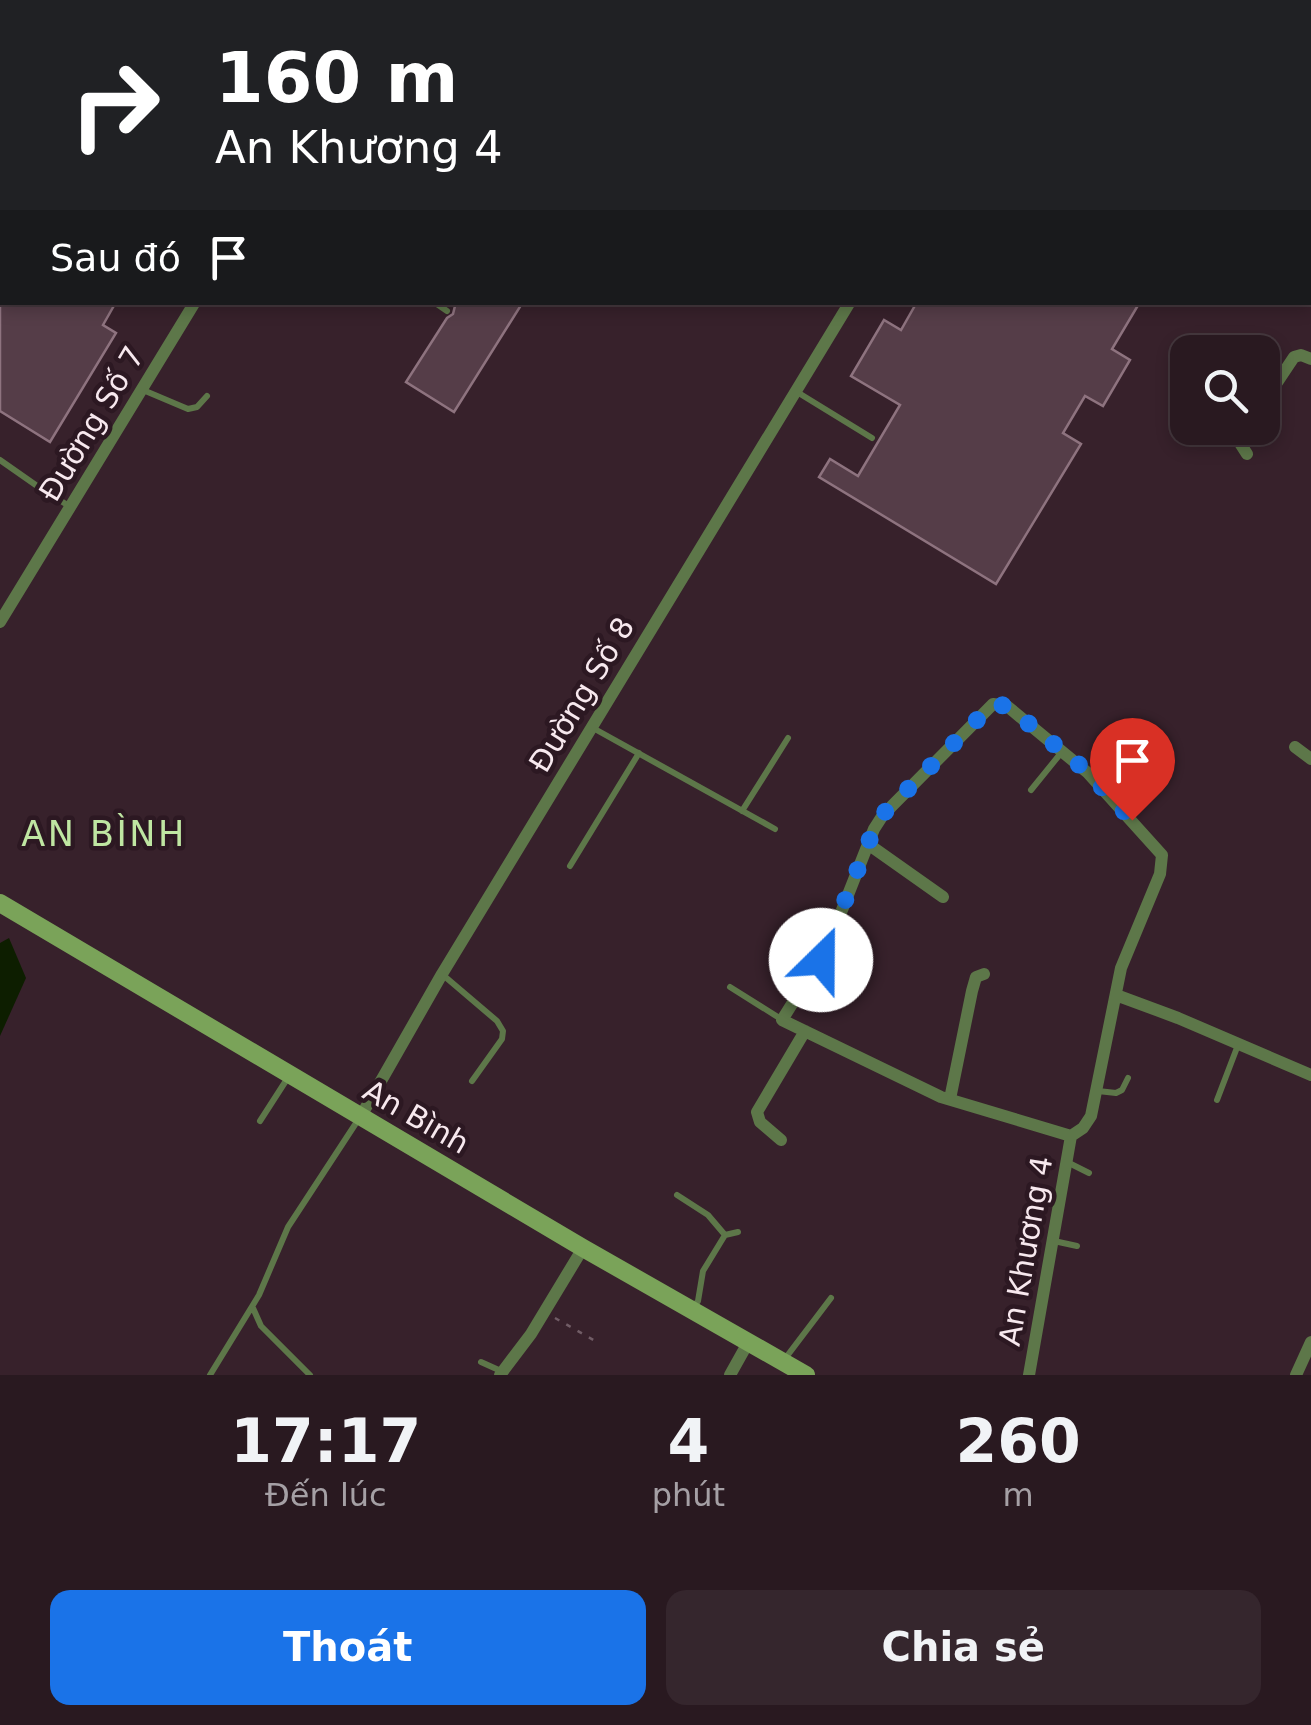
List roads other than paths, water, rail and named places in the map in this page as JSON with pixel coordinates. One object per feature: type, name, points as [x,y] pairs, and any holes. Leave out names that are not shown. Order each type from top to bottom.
[{"type":"main road","name":"An Bình","points":[[0,903],[583,1248],[806,1375]]},
{"type":"street","name":"Đường Số 7","points":[[0,622],[192,305]]},
{"type":"street","name":"Đường Số 8","points":[[361,1116],[442,974],[848,305]]},
{"type":"street","points":[[1280,378],[1294,357],[1311,359]]},
{"type":"street","points":[[1241,445],[1247,454]]},
{"type":"street","name":"An Khương 4","points":[[1029,1375],[1071,1136],[1084,1128],[1092,1116],[1128,946],[1160,874],[1162,855],[1088,772],[1007,706],[993,704],[883,814],[821,960],[782,1020],[950,1099],[1071,1136]]},
{"type":"street","points":[[1295,748],[1311,759]]},
{"type":"street","points":[[868,844],[943,897]]},
{"type":"street","points":[[950,1099],[972,991],[976,977],[984,974]]},
{"type":"street","points":[[1116,995],[1311,1074]]},
{"type":"street","points":[[781,1140],[760,1122],[757,1112],[805,1031]]},
{"type":"street","points":[[501,1374],[545,1312],[583,1248]]},
{"type":"street","points":[[730,1375],[749,1341]]},
{"type":"street","points":[[1296,1375],[1311,1342]]},
{"type":"lane","points":[[438,305],[447,311]]},
{"type":"lane","points":[[142,390],[188,410],[207,396]]},
{"type":"lane","points":[[796,391],[872,438]]},
{"type":"lane","points":[[0,460],[40,488]]},
{"type":"lane","points":[[53,496],[70,506]]},
{"type":"lane","points":[[592,728],[775,830]]},
{"type":"lane","points":[[742,811],[788,738]]},
{"type":"lane","points":[[1031,790],[1062,752]]},
{"type":"lane","points":[[570,866],[638,753]]},
{"type":"lane","points":[[442,974],[503,1031],[502,1039],[472,1080]]},
{"type":"lane","points":[[730,988],[782,1020]]},
{"type":"lane","points":[[1217,1100],[1238,1044]]},
{"type":"lane","points":[[260,1120],[290,1075]]},
{"type":"lane","points":[[1097,1091],[1116,1093],[1128,1078]]},
{"type":"lane","points":[[210,1375],[252,1307],[288,1226],[361,1116]]},
{"type":"lane","points":[[1066,1162],[1089,1173]]},
{"type":"lane","points":[[677,1195],[708,1215],[724,1236]]},
{"type":"lane","points":[[693,1308],[698,1301],[703,1271],[724,1236],[738,1232]]},
{"type":"lane","points":[[1053,1241],[1077,1246]]},
{"type":"lane","points":[[783,1362],[831,1298]]},
{"type":"lane","points":[[252,1307],[260,1326],[310,1375]]},
{"type":"lane","points":[[481,1362],[501,1374]]},
{"type":"district","name":"AN BÌNH","points":[[104,834]]}]
